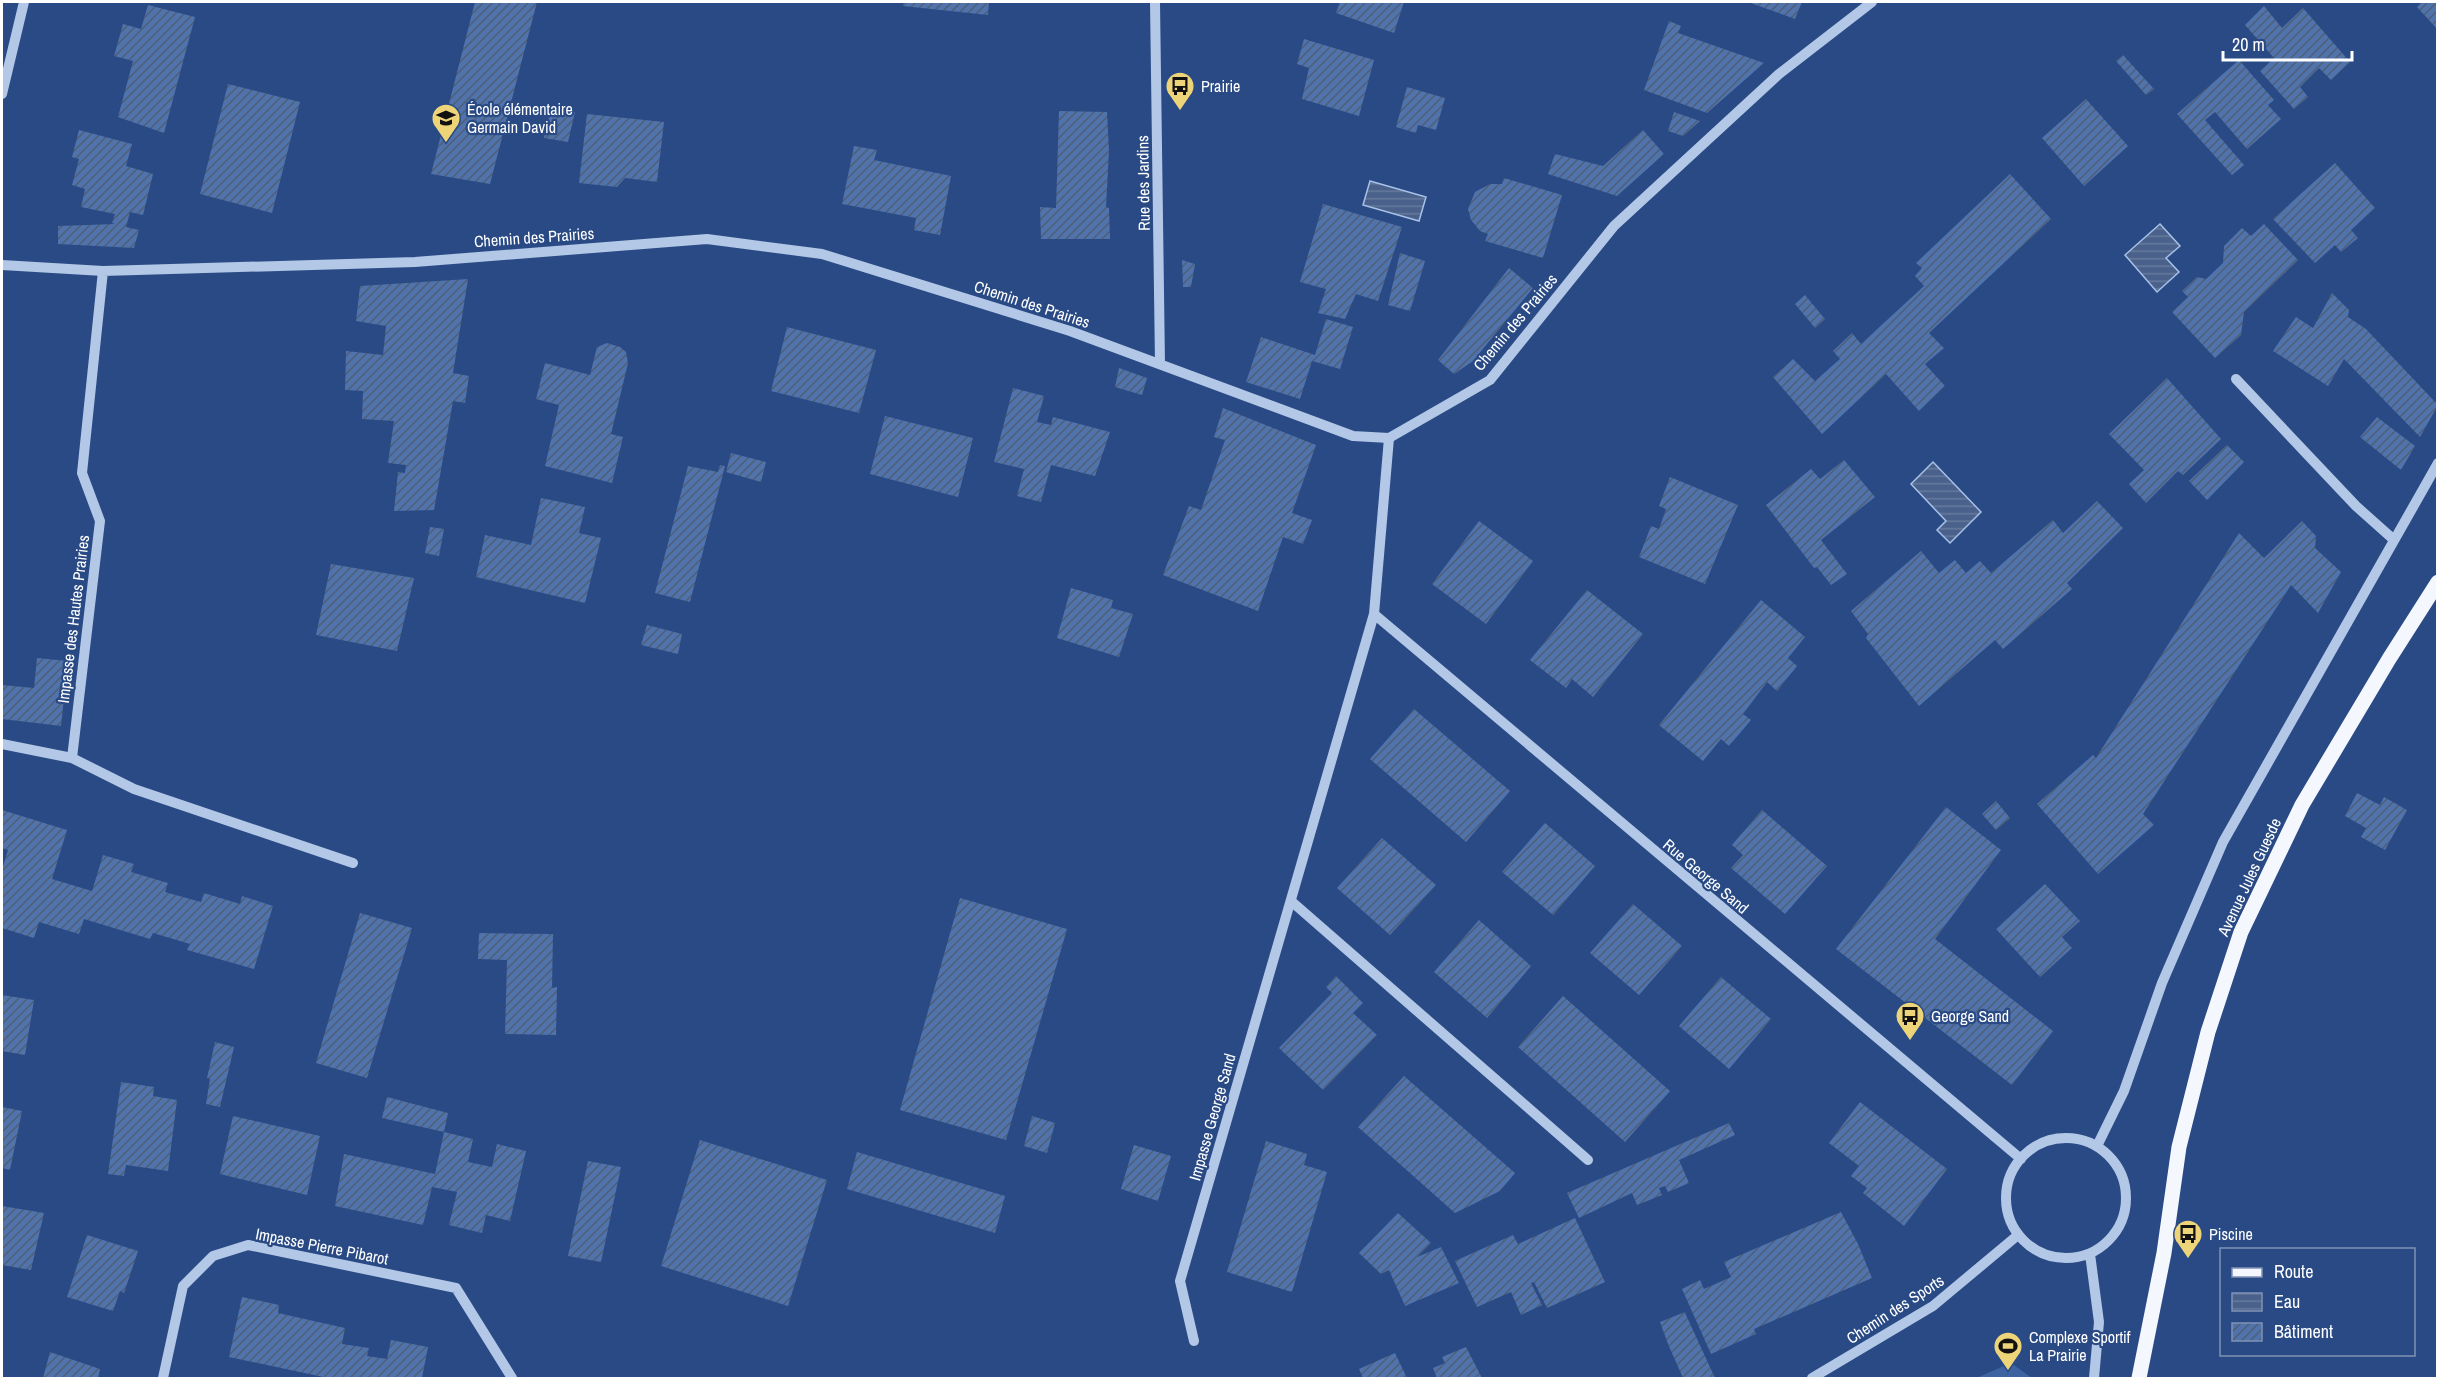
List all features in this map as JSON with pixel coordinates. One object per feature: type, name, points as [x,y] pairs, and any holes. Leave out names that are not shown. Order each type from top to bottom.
[{"type":"main road","name":"Avenue Jules Guesde","points":[[2139,1378],[2164,1253],[2179,1147],[2208,1032],[2241,932],[2302,805],[2438,582]]},
{"type":"street","points":[[2,93],[24,2]]},
{"type":"street","name":"Rue des Jardins","points":[[1155,2],[1160,364]]},
{"type":"street","name":"Chemin des Prairies","points":[[2,265],[103,271],[415,262],[707,239],[822,254],[1070,331],[1353,436],[1389,438],[1490,380],[1614,226],[1779,74],[1872,2]]},
{"type":"street","name":"Impasse des Hautes Prairies","points":[[72,758],[100,521],[82,473],[103,271]]},
{"type":"street","points":[[2236,380],[2356,506],[2393,539]]},
{"type":"street","name":"Impasse George Sand","points":[[1194,1341],[1180,1281],[1374,614],[1389,438]]},
{"type":"street","points":[[2097,1146],[2124,1091],[2162,983],[2223,842],[2438,463]]},
{"type":"street","name":"Rue George Sand","points":[[1374,614],[2020,1159]]},
{"type":"street","points":[[2,744],[72,758],[134,789],[354,863]]},
{"type":"street","points":[[1291,901],[1588,1160]]},
{"type":"street","points":[[2064,1138],[2081,1140],[2097,1146],[2112,1158],[2121,1174],[2126,1192],[2125,1211],[2118,1229],[2106,1244],[2090,1254],[2070,1258],[2051,1257],[2033,1248],[2018,1235],[2009,1217],[2006,1197],[2010,1177],[2020,1159],[2033,1148],[2048,1141],[2064,1138]]},
{"type":"street","name":"Chemin des Sports","points":[[1812,1378],[1933,1306],[2018,1235]]},
{"type":"street","name":"Impasse Pierre Pibarot","points":[[163,1378],[183,1286],[213,1256],[248,1245],[456,1288],[512,1378]]},
{"type":"street","points":[[2090,1254],[2099,1322],[2094,1378]]},
{"type":"shaded area","name":"Complexe Sportif La Prairie","points":[[2011,1363],[2032,1378],[1976,1378]]},
{"type":"water","points":[[1370,181],[1426,197],[1419,221],[1363,205]]},
{"type":"water","points":[[2160,224],[2180,246],[2166,258],[2179,272],[2157,292],[2125,255]]},
{"type":"water","points":[[1933,462],[1981,512],[1950,543],[1937,530],[1946,521],[1911,484]]},
{"type":"building","points":[[475,2],[537,2],[490,184],[431,174]]},
{"type":"building","points":[[904,2],[989,2],[988,15],[903,6]]},
{"type":"building","points":[[1340,2],[1404,2],[1394,33],[1336,13]]},
{"type":"building","points":[[1748,2],[1802,2],[1795,19]]},
{"type":"building","points":[[2422,2],[2438,2],[2438,30],[2417,7]]},
{"type":"building","points":[[148,5],[195,17],[164,133],[118,117],[133,61],[114,56],[123,24],[141,29]]},
{"type":"building","points":[[2264,6],[2282,28],[2303,8],[2350,62],[2331,80],[2319,68],[2300,87],[2308,97],[2294,109],[2260,71],[2274,58],[2245,25]]},
{"type":"building","points":[[1669,21],[1681,26],[1678,33],[1764,63],[1707,113],[1644,90]]},
{"type":"building","points":[[1304,39],[1374,60],[1359,116],[1302,99],[1309,68],[1297,64]]},
{"type":"building","points":[[2123,55],[2154,89],[2146,95],[2116,61]]},
{"type":"building","points":[[2239,60],[2274,100],[2268,105],[2281,119],[2247,149],[2215,112],[2205,120],[2244,165],[2232,175],[2177,114]]},
{"type":"building","points":[[228,84],[300,102],[272,213],[200,194]]},
{"type":"building","points":[[1407,87],[1445,98],[1436,130],[1418,125],[1416,133],[1396,127]]},
{"type":"building","points":[[2086,99],[2128,146],[2084,186],[2042,138]]},
{"type":"building","points":[[551,107],[575,112],[568,142],[544,138]]},
{"type":"building","points":[[1059,111],[1107,112],[1109,151],[1106,207],[1109,208],[1110,239],[1041,239],[1040,207],[1056,208]]},
{"type":"building","points":[[1674,112],[1700,121],[1683,136],[1668,131]]},
{"type":"building","points":[[587,114],[664,122],[657,182],[625,178],[617,187],[579,183]]},
{"type":"building","points":[[79,130],[132,144],[126,166],[153,174],[143,215],[130,212],[126,227],[139,230],[134,248],[58,244],[58,226],[115,224],[112,223],[115,214],[81,207],[85,189],[72,185],[79,159],[72,157]]},
{"type":"building","points":[[1643,130],[1664,154],[1617,196],[1548,174],[1555,154],[1603,166]]},
{"type":"building","points":[[854,146],[877,150],[874,160],[951,176],[940,235],[914,230],[916,218],[842,204]]},
{"type":"building","points":[[2335,163],[2375,208],[2351,230],[2358,238],[2341,252],[2335,245],[2315,263],[2273,219]]},
{"type":"building","points":[[2010,174],[2051,219],[1929,333],[1944,348],[1925,364],[1945,386],[1919,411],[1886,374],[1822,434],[1773,377],[1793,359],[1815,381],[1840,359],[1833,351],[1852,333],[1861,344],[1924,286],[1915,276],[1922,268],[1916,263]]},
{"type":"building","points":[[1504,178],[1562,195],[1543,258],[1485,241],[1488,234],[1480,231],[1471,220],[1468,209],[1475,192],[1490,184],[1502,184]]},
{"type":"building","points":[[1323,204],[1402,227],[1378,301],[1356,294],[1345,319],[1318,313],[1326,289],[1300,282]]},
{"type":"building","points":[[2264,224],[2298,260],[2244,312],[2241,335],[2215,358],[2172,312],[2188,297],[2182,291],[2197,277],[2206,279],[2223,263],[2224,246],[2242,228],[2251,236]]},
{"type":"building","points":[[1400,253],[1425,261],[1410,311],[1388,305]]},
{"type":"building","points":[[1182,260],[1195,264],[1191,287],[1183,287]]},
{"type":"building","points":[[1509,268],[1533,288],[1473,361],[1454,374],[1438,360]]},
{"type":"building","points":[[468,279],[453,373],[469,376],[465,403],[453,401],[434,510],[394,511],[398,472],[405,473],[406,465],[388,463],[394,421],[362,419],[363,391],[345,390],[346,351],[383,355],[386,326],[356,321],[360,286]]},
{"type":"building","points":[[2332,293],[2349,310],[2348,317],[2366,329],[2438,405],[2420,437],[2344,359],[2328,386],[2273,351],[2296,317],[2313,328]]},
{"type":"building","points":[[1805,295],[1825,319],[1815,328],[1795,304]]},
{"type":"building","points":[[1326,319],[1353,327],[1340,369],[1312,361],[1300,399],[1246,382],[1261,337],[1315,355]]},
{"type":"building","points":[[787,327],[876,350],[859,413],[771,391]]},
{"type":"building","points":[[607,343],[620,347],[626,352],[628,363],[611,434],[623,437],[612,483],[545,466],[559,405],[536,399],[545,363],[590,375],[597,347]]},
{"type":"building","points":[[1119,368],[1147,378],[1142,395],[1115,387]]},
{"type":"building","points":[[2167,378],[2221,439],[2183,475],[2178,471],[2146,503],[2129,484],[2144,470],[2109,434]]},
{"type":"building","points":[[1013,388],[1044,396],[1037,422],[1051,425],[1053,417],[1110,432],[1095,476],[1051,465],[1041,502],[1017,496],[1024,469],[994,462]]},
{"type":"building","points":[[1223,408],[1316,445],[1292,513],[1312,520],[1303,544],[1283,537],[1258,611],[1163,575],[1189,506],[1201,510],[1225,440],[1214,437]]},
{"type":"building","points":[[885,416],[973,438],[958,497],[870,474]]},
{"type":"building","points":[[2377,417],[2415,446],[2401,470],[2360,437]]},
{"type":"building","points":[[2227,445],[2244,462],[2207,500],[2189,481]]},
{"type":"building","points":[[731,453],[766,462],[761,482],[726,472]]},
{"type":"building","points":[[1844,460],[1875,497],[1821,540],[1847,574],[1831,585],[1817,567],[1814,568],[1766,505],[1811,469],[1820,479]]},
{"type":"building","points":[[720,465],[725,466],[690,602],[655,593],[688,466],[718,472]]},
{"type":"building","points":[[1670,477],[1738,505],[1705,584],[1639,557],[1651,526],[1659,529],[1666,509],[1659,506]]},
{"type":"building","points":[[541,498],[585,507],[579,533],[601,538],[585,603],[476,577],[485,535],[531,545]]},
{"type":"building","points":[[2097,501],[2123,528],[2067,583],[2072,589],[2003,649],[1995,640],[1919,706],[1866,638],[1868,634],[1851,611],[1921,551],[1939,573],[1955,560],[1966,573],[1980,561],[1991,573],[2053,520],[2063,533]]},
{"type":"building","points":[[1479,521],[1533,561],[1486,624],[1432,584]]},
{"type":"building","points":[[2302,521],[2316,536],[2315,548],[2341,572],[2318,613],[2291,585],[2143,814],[2154,825],[2098,874],[2037,804],[2093,755],[2096,758],[2239,533],[2264,558]]},
{"type":"building","points":[[430,527],[444,529],[439,556],[425,553]]},
{"type":"building","points":[[331,564],[414,578],[397,651],[316,635]]},
{"type":"building","points":[[1071,588],[1113,600],[1111,608],[1133,614],[1119,657],[1057,638]]},
{"type":"building","points":[[1587,590],[1643,634],[1593,697],[1572,679],[1566,688],[1530,660]]},
{"type":"building","points":[[1761,600],[1805,637],[1788,658],[1797,666],[1777,691],[1767,682],[1743,714],[1751,720],[1729,746],[1721,739],[1703,761],[1659,725]]},
{"type":"building","points":[[647,625],[682,634],[678,654],[641,645]]},
{"type":"building","points":[[37,658],[68,661],[61,726],[2,719],[2,685],[34,688]]},
{"type":"building","points":[[1414,709],[1510,791],[1466,842],[1370,759]]},
{"type":"building","points":[[2357,793],[2380,805],[2384,797],[2407,810],[2385,850],[2361,837],[2366,828],[2345,816]]},
{"type":"building","points":[[1996,801],[2010,818],[1996,830],[1982,814]]},
{"type":"building","points":[[1946,807],[2001,850],[1935,939],[2053,1031],[2012,1085],[1836,949]]},
{"type":"building","points":[[2,810],[67,830],[52,879],[92,891],[103,855],[134,864],[131,872],[168,883],[165,892],[201,902],[204,893],[240,904],[242,896],[273,906],[254,969],[187,950],[190,944],[153,933],[150,939],[84,919],[79,934],[39,922],[34,938],[2,928],[2,870],[8,850],[2,848]]},
{"type":"building","points":[[1762,810],[1827,866],[1785,914],[1731,868],[1743,855],[1732,845]]},
{"type":"building","points":[[1545,823],[1595,866],[1553,915],[1502,872]]},
{"type":"building","points":[[1382,838],[1436,885],[1390,935],[1337,888]]},
{"type":"building","points":[[2045,884],[2080,921],[2062,937],[2072,948],[2040,977],[1996,929]]},
{"type":"building","points":[[960,898],[1067,929],[1006,1140],[900,1110]]},
{"type":"building","points":[[1633,904],[1682,946],[1639,995],[1590,953]]},
{"type":"building","points":[[360,913],[412,928],[367,1078],[316,1063]]},
{"type":"building","points":[[1479,920],[1531,966],[1487,1018],[1434,972]]},
{"type":"building","points":[[479,933],[553,934],[552,988],[557,987],[556,1035],[505,1034],[507,960],[478,959]]},
{"type":"building","points":[[1336,976],[1363,1003],[1353,1013],[1377,1035],[1323,1090],[1279,1048],[1332,993],[1326,987]]},
{"type":"building","points":[[1721,977],[1771,1019],[1729,1069],[1679,1026]]},
{"type":"building","points":[[2,995],[34,1000],[25,1055],[2,1051]]},
{"type":"building","points":[[1563,996],[1670,1091],[1625,1142],[1518,1047]]},
{"type":"building","points":[[215,1042],[234,1047],[220,1107],[206,1104],[210,1079],[207,1078]]},
{"type":"building","points":[[1404,1076],[1515,1173],[1500,1191],[1455,1213],[1358,1127]]},
{"type":"building","points":[[121,1082],[154,1087],[153,1096],[177,1100],[168,1171],[126,1165],[124,1176],[108,1174]]},
{"type":"building","points":[[387,1097],[448,1113],[444,1132],[382,1118]]},
{"type":"building","points":[[1860,1102],[1947,1169],[1904,1226],[1863,1193],[1867,1188],[1851,1176],[1859,1166],[1829,1143]]},
{"type":"building","points":[[2,1107],[22,1111],[10,1170],[2,1168]]},
{"type":"building","points":[[233,1116],[320,1136],[307,1195],[220,1174]]},
{"type":"building","points":[[1032,1116],[1055,1123],[1047,1153],[1024,1146]]},
{"type":"building","points":[[1729,1123],[1735,1135],[1679,1160],[1689,1183],[1668,1192],[1665,1186],[1659,1188],[1662,1195],[1637,1205],[1632,1193],[1579,1218],[1567,1193]]},
{"type":"building","points":[[444,1132],[473,1139],[468,1162],[492,1167],[497,1144],[526,1151],[510,1221],[486,1215],[482,1233],[449,1225],[457,1192],[432,1187],[423,1225],[335,1206],[344,1154],[435,1174]]},
{"type":"building","points":[[700,1140],[827,1180],[788,1306],[661,1266]]},
{"type":"building","points":[[1266,1141],[1307,1154],[1304,1165],[1327,1172],[1292,1292],[1227,1272]]},
{"type":"building","points":[[1134,1145],[1171,1156],[1158,1201],[1121,1189]]},
{"type":"building","points":[[857,1152],[1005,1196],[995,1233],[847,1189]]},
{"type":"building","points":[[588,1161],[621,1167],[601,1262],[568,1256]]},
{"type":"building","points":[[2,1206],[44,1213],[31,1270],[2,1265]]},
{"type":"building","points":[[1841,1212],[1872,1278],[1754,1329],[1756,1334],[1711,1354],[1682,1289],[1700,1280],[1704,1289],[1731,1277],[1724,1262]]},
{"type":"building","points":[[1398,1213],[1431,1243],[1417,1257],[1441,1247],[1459,1283],[1405,1306],[1389,1270],[1381,1274],[1359,1253]]},
{"type":"building","points":[[1575,1218],[1605,1282],[1547,1308],[1534,1282],[1531,1283],[1542,1305],[1521,1315],[1511,1292],[1477,1307],[1455,1261],[1513,1235],[1518,1244]]},
{"type":"building","points":[[87,1235],[138,1251],[124,1293],[120,1291],[113,1311],[67,1297]]},
{"type":"building","points":[[242,1297],[279,1305],[278,1313],[345,1328],[342,1344],[369,1348],[367,1356],[387,1359],[391,1340],[428,1347],[422,1378],[328,1378],[229,1357]]},
{"type":"building","points":[[1685,1312],[1715,1378],[1683,1378],[1660,1322]]},
{"type":"building","points":[[1466,1347],[1482,1378],[1437,1378],[1433,1368],[1445,1363],[1442,1357]]},
{"type":"building","points":[[50,1352],[100,1369],[98,1378],[43,1378]]},
{"type":"building","points":[[1395,1353],[1407,1378],[1363,1378],[1359,1369]]},
{"type":"place","name":"Prairie","points":[[1180,112]]},
{"type":"place","name":"École élémentaire Germain David","points":[[446,144]]},
{"type":"place","name":"George Sand","points":[[1910,1042]]},
{"type":"place","name":"Piscine","points":[[2188,1260]]},
{"type":"place","name":"Complexe Sportif La Prairie","points":[[2008,1372]]}]
